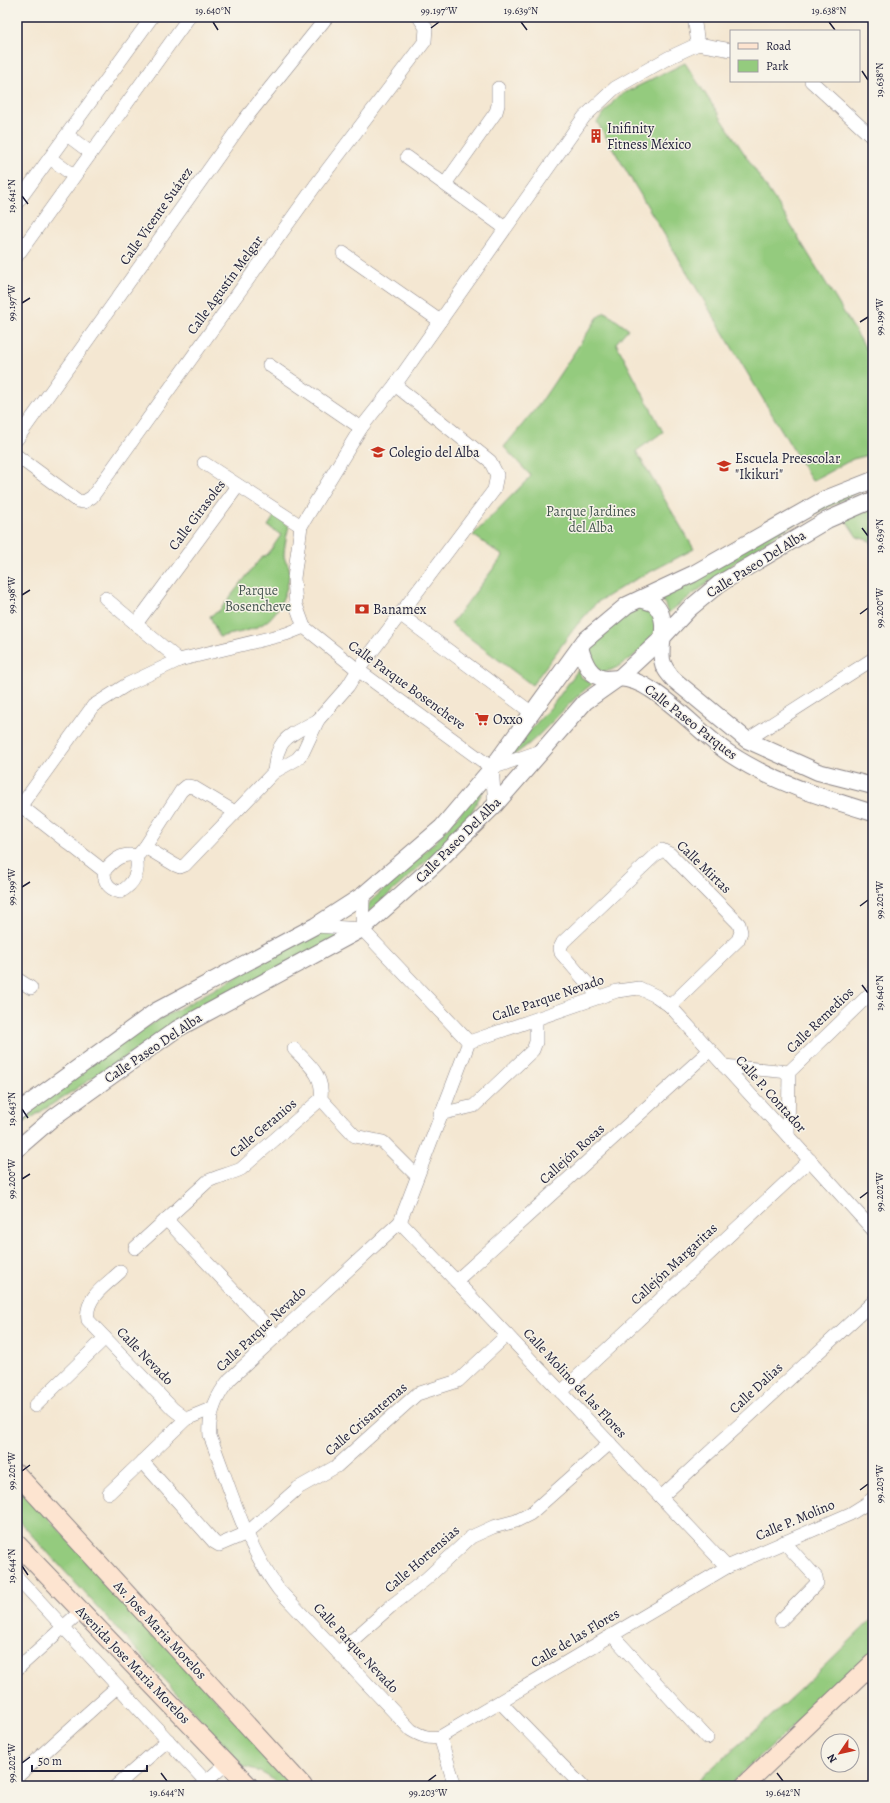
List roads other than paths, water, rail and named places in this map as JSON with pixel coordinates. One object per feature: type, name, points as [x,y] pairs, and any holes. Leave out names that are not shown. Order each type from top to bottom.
[{"type":"main road","name":"Av. Jose Maria Morelos","points":[[17,1474],[303,1786]]},
{"type":"main road","name":"Avenida Jose Maria Morelos","points":[[17,1544],[248,1786]]},
{"type":"main road","points":[[744,1786],[873,1663]]},
{"type":"street","points":[[17,203],[152,17]]},
{"type":"street","points":[[17,256],[189,17]]},
{"type":"street","name":"Calle Vicente Suárez","points":[[17,440],[245,119],[327,17]]},
{"type":"street","name":"Calle Agustín Melgar","points":[[17,456],[78,501],[84,502],[92,497],[315,186],[424,41],[426,28],[419,17]]},
{"type":"street","points":[[694,17],[698,44]]},
{"type":"street","points":[[104,871],[19,808],[93,706],[128,684],[179,660],[286,634],[304,627],[296,605],[294,578],[301,526],[361,428],[395,385],[584,117],[615,88],[668,58],[698,44],[730,50]]},
{"type":"street","points":[[812,82],[873,138]]},
{"type":"street","points":[[445,184],[496,112],[498,105],[498,88]]},
{"type":"street","points":[[66,135],[91,153]]},
{"type":"street","points":[[407,157],[505,228]]},
{"type":"street","points":[[50,158],[74,176]]},
{"type":"street","points":[[343,253],[440,321]]},
{"type":"street","points":[[269,365],[361,428]]},
{"type":"street","points":[[235,812],[193,787],[187,786],[181,791],[141,852],[137,872],[127,888],[120,892],[113,890],[104,879],[104,871],[119,856],[128,854],[141,852],[180,867],[184,865],[274,772],[297,759],[303,752],[318,720],[348,686],[358,670],[494,490],[497,475],[490,461],[395,385]]},
{"type":"street","points":[[204,463],[238,486]]},
{"type":"street","name":"Calle Paseo Del Alba","points":[[17,1112],[156,1011],[315,926],[363,895],[442,827],[492,768],[584,641],[627,605],[693,574],[825,499],[873,480]]},
{"type":"street","name":"Calle Girasoles","points":[[136,624],[238,486],[301,526]]},
{"type":"street","name":"Calle Paseo Del Alba","points":[[17,1149],[23,1139],[177,1029],[362,929],[434,865],[495,805],[585,702],[619,678],[661,639],[688,609],[719,584],[827,520],[873,500]]},
{"type":"street","points":[[105,598],[179,660]]},
{"type":"street","name":"Calle Paseo Parques","points":[[641,599],[654,604],[661,614],[664,624],[661,639],[662,661],[666,671],[673,679],[747,740],[818,772],[873,786]]},
{"type":"street","points":[[401,615],[532,714]]},
{"type":"street","name":"Calle Parque Bosencheve","points":[[304,627],[358,670],[492,768]]},
{"type":"street","name":"Calle Paseo Parques","points":[[580,647],[584,661],[590,671],[598,677],[608,679],[619,678],[640,682],[656,692],[730,754],[766,775],[813,795],[873,813]]},
{"type":"street","points":[[747,740],[873,659]]},
{"type":"street","points":[[274,772],[275,755],[279,746],[286,739],[318,720]]},
{"type":"street","points":[[495,805],[492,768],[541,751]]},
{"type":"street","name":"Calle Mirtas","points":[[599,997],[561,953],[560,948],[563,942],[662,850],[670,854],[739,924],[741,932],[738,940],[670,1006]]},
{"type":"street","points":[[362,929],[363,895]]},
{"type":"street","points":[[315,926],[362,929],[469,1042]]},
{"type":"street","points":[[17,979],[31,988]]},
{"type":"street","name":"Calle Parque Nevado","points":[[440,1737],[432,1738],[420,1735],[411,1730],[279,1590],[258,1557],[248,1533],[210,1436],[209,1420],[220,1391],[230,1379],[400,1222],[440,1114],[469,1042],[599,997],[639,988]]},
{"type":"street","name":"Calle P. Contador","points":[[639,988],[656,996],[670,1006],[873,1230]]},
{"type":"street","name":"Calle Remedios","points":[[788,1136],[789,1072],[873,991]]},
{"type":"street","points":[[440,1114],[474,1106],[533,1050],[536,1042],[536,1020]]},
{"type":"street","points":[[294,1049],[319,1077],[323,1088],[321,1099],[355,1136],[383,1142],[417,1176]]},
{"type":"street","name":"Callejón Rosas","points":[[456,1282],[710,1050]]},
{"type":"street","name":"Calle Remedios","points":[[724,1066],[789,1072]]},
{"type":"street","name":"Calle Geranios","points":[[135,1248],[208,1181],[241,1169],[321,1099]]},
{"type":"street","name":"Callejón Margaritas","points":[[561,1392],[810,1160]]},
{"type":"street","points":[[166,1219],[276,1336]]},
{"type":"street","name":"Calle Molino de las Flores","points":[[400,1222],[727,1567]]},
{"type":"street","name":"Calle Nevado","points":[[120,1272],[90,1301],[86,1311],[88,1320],[173,1409],[186,1419]]},
{"type":"street","name":"Calle Dalias","points":[[661,1497],[873,1302]]},
{"type":"street","name":"Calle Crisantemas","points":[[142,1461],[214,1542],[219,1545],[248,1533],[298,1488],[337,1466],[410,1398],[417,1394],[458,1381],[507,1335]]},
{"type":"street","points":[[35,1406],[105,1338]]},
{"type":"street","points":[[109,1493],[186,1419],[213,1408]]},
{"type":"street","name":"Calle Hortensias","points":[[338,1653],[390,1607],[426,1579],[471,1537],[493,1527],[516,1521],[530,1514],[610,1444]]},
{"type":"street","name":"Calle P. Molino","points":[[727,1567],[850,1514],[873,1498]]},
{"type":"street","points":[[781,1620],[817,1583],[816,1578],[784,1542]]},
{"type":"street","name":"Calle de las Flores","points":[[440,1737],[727,1567]]},
{"type":"street","points":[[17,1577],[168,1740],[206,1784],[226,1763]]},
{"type":"street","points":[[17,1669],[81,1611]]},
{"type":"street","points":[[612,1635],[707,1738]]},
{"type":"street","points":[[17,1777],[118,1686]]},
{"type":"street","points":[[500,1702],[582,1786]]},
{"type":"street","points":[[440,1737],[454,1786]]},
{"type":"street","points":[[116,1786],[168,1740]]},
{"type":"place","name":"Inifinity Fitness México","points":[[596,136]]},
{"type":"place","name":"Colegio del Alba","points":[[378,452]]},
{"type":"place","name":"Escuela Preescolar \"Ikikuri\"","points":[[724,466]]},
{"type":"place","name":"Banamex","points":[[362,609]]},
{"type":"place","name":"Oxxo","points":[[482,719]]},
{"type":"park label","name":"Parque Jardines del Alba","points":[[591,520]]},
{"type":"park label","name":"Parque Bosencheve","points":[[258,598]]}]
